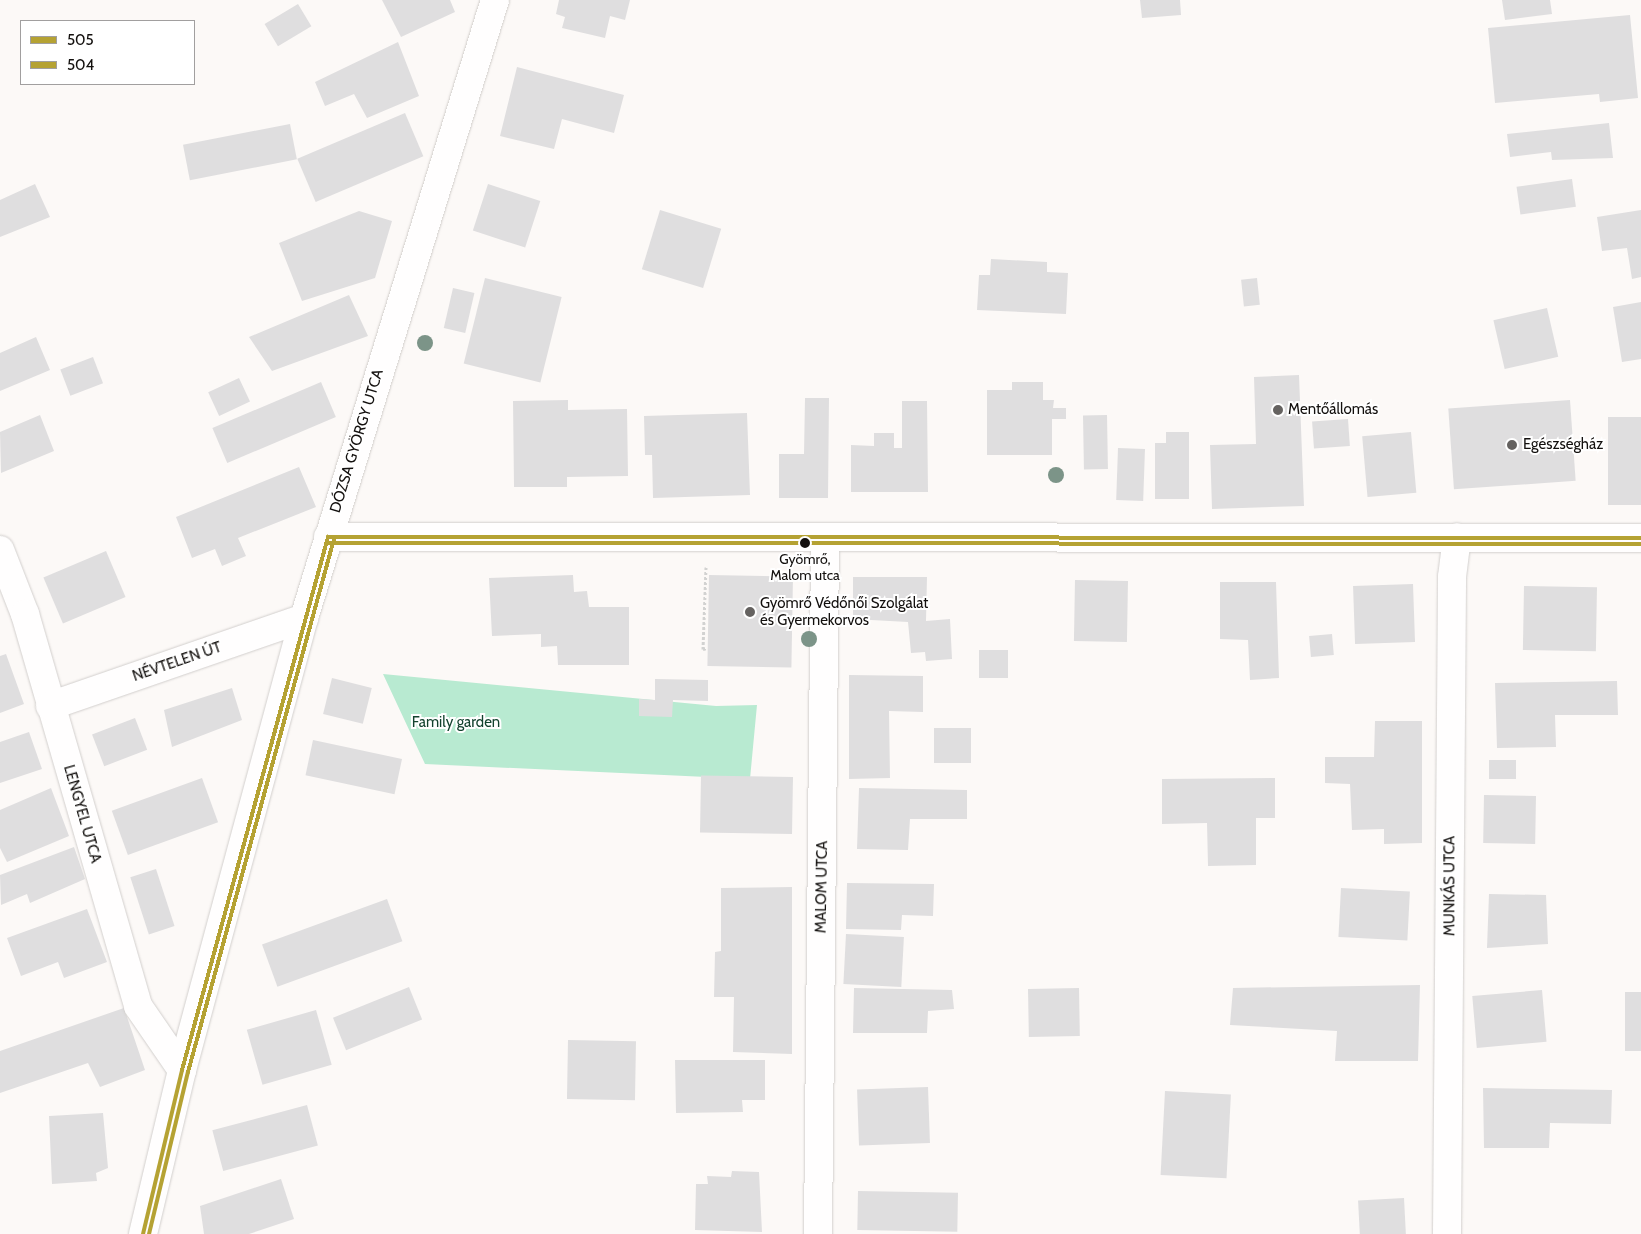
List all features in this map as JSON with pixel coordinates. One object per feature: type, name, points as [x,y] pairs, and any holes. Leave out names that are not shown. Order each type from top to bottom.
[{"type":"street","name":"DÓZSA GYÖRGY UTCA","points":[[143,1234],[182,1070],[304,618],[495,0]]},
{"type":"street","points":[[328,537],[825,539],[1641,538]]},
{"type":"street","name":"MUNKÁS UTCA","points":[[1447,1234],[1452,566],[1456,538]]},
{"type":"street","name":"MALOM UTCA","points":[[818,1234],[825,539]]},
{"type":"street","name":"LENGYEL UTCA","points":[[0,550],[26,614],[50,706],[138,1006],[182,1070]]},
{"type":"street","name":"NÉVTELEN ÚT","points":[[50,706],[304,618]]},
{"type":"path","points":[[706,556],[703,648],[707,648]]},
{"type":"green space","name":"Family garden","points":[[383,674],[716,706],[757,705],[750,779],[425,764]]},
{"type":"building","points":[[382,0],[450,0],[455,12],[401,37]]},
{"type":"building","points":[[559,0],[630,0],[625,20],[610,16],[605,38],[562,28],[565,17],[556,14]]},
{"type":"building","points":[[1140,0],[1180,0],[1181,15],[1142,18]]},
{"type":"building","points":[[1502,0],[1550,0],[1552,14],[1505,20]]},
{"type":"building","points":[[298,4],[311,26],[278,46],[265,24]]},
{"type":"building","points":[[1630,15],[1638,98],[1600,102],[1599,94],[1495,103],[1488,28]]},
{"type":"building","points":[[398,42],[419,96],[367,118],[354,94],[325,106],[315,82]]},
{"type":"building","points":[[517,67],[624,95],[614,133],[562,119],[554,149],[500,136]]},
{"type":"building","points":[[405,113],[423,156],[316,202],[297,159]]},
{"type":"building","points":[[1609,123],[1613,158],[1552,160],[1551,152],[1510,157],[1507,134]]},
{"type":"building","points":[[290,124],[297,159],[190,180],[183,145]]},
{"type":"building","points":[[1572,179],[1576,207],[1520,215],[1517,187]]},
{"type":"building","points":[[35,184],[50,217],[0,237],[0,200]]},
{"type":"building","points":[[488,184],[540,201],[525,248],[473,231]]},
{"type":"building","points":[[660,210],[721,229],[703,288],[642,269]]},
{"type":"building","points":[[1641,210],[1641,277],[1632,279],[1627,248],[1602,251],[1597,217]]},
{"type":"building","points":[[359,211],[392,221],[375,278],[302,301],[279,243]]},
{"type":"building","points":[[991,259],[1047,262],[1047,272],[1068,273],[1066,314],[977,310],[979,275],[990,275]]},
{"type":"building","points":[[485,278],[562,297],[540,382],[464,363]]},
{"type":"building","points":[[1257,278],[1260,305],[1244,307],[1241,280]]},
{"type":"building","points":[[453,288],[474,293],[465,333],[444,328]]},
{"type":"building","points":[[349,295],[368,336],[272,371],[249,337]]},
{"type":"building","points":[[1641,302],[1641,359],[1622,362],[1613,307]]},
{"type":"building","points":[[1547,308],[1558,357],[1505,369],[1493,320]]},
{"type":"building","points":[[36,337],[50,370],[0,391],[0,353]]},
{"type":"building","points":[[93,357],[103,383],[70,396],[60,370]]},
{"type":"building","name":"Mentőállomás","points":[[1299,375],[1304,506],[1212,509],[1210,445],[1256,444],[1254,377]]},
{"type":"building","points":[[239,378],[250,402],[219,416],[208,392]]},
{"type":"building","points":[[321,382],[336,417],[227,463],[212,428]]},
{"type":"building","points":[[1012,382],[1043,382],[1043,400],[1054,400],[1053,408],[1066,408],[1066,419],[1052,419],[1052,455],[987,455],[987,390],[1012,390]]},
{"type":"building","points":[[805,398],[829,398],[828,498],[779,498],[779,454],[804,454]]},
{"type":"building","points":[[568,400],[568,410],[627,409],[628,476],[567,477],[567,487],[514,487],[513,401]]},
{"type":"building","name":"Egészségház","points":[[1570,400],[1576,481],[1454,489],[1448,409]]},
{"type":"building","points":[[902,401],[927,401],[928,492],[851,492],[851,445],[874,446],[874,433],[894,433],[894,448],[902,448]]},
{"type":"building","points":[[747,413],[750,495],[653,498],[652,455],[645,455],[644,416]]},
{"type":"building","points":[[40,415],[54,451],[1,473],[0,432]]},
{"type":"building","points":[[1083,415],[1107,415],[1108,469],[1084,469]]},
{"type":"building","points":[[1608,417],[1641,417],[1641,505],[1608,505]]},
{"type":"building","points":[[1348,419],[1350,446],[1314,448],[1312,422]]},
{"type":"building","points":[[1166,432],[1189,432],[1189,499],[1155,499],[1155,443],[1166,443]]},
{"type":"building","points":[[1411,432],[1416,493],[1368,497],[1362,436]]},
{"type":"building","points":[[1118,448],[1145,449],[1143,501],[1116,500]]},
{"type":"building","points":[[299,467],[316,507],[238,538],[246,556],[222,566],[215,549],[192,558],[176,517]]},
{"type":"building","points":[[106,551],[126,597],[63,624],[43,578]]},
{"type":"building","points":[[573,575],[574,592],[587,591],[589,607],[629,607],[629,665],[558,665],[557,646],[541,647],[541,634],[492,636],[489,578]]},
{"type":"building","name":"Gyömrő Védőnői Szolgálat és Gyermekorvos","points":[[709,575],[793,576],[791,667],[707,666]]},
{"type":"building","points":[[853,577],[927,577],[926,621],[950,619],[952,659],[926,661],[925,652],[911,653],[908,622],[853,619]]},
{"type":"building","points":[[1075,580],[1128,581],[1127,642],[1074,641]]},
{"type":"building","points":[[1220,582],[1276,582],[1279,678],[1250,680],[1248,640],[1220,639]]},
{"type":"building","points":[[1413,584],[1415,642],[1355,644],[1353,586]]},
{"type":"building","points":[[1524,586],[1597,587],[1596,651],[1523,650]]},
{"type":"building","points":[[1332,634],[1334,655],[1311,657],[1309,636]]},
{"type":"building","points":[[979,650],[1008,650],[1008,678],[979,678]]},
{"type":"building","points":[[6,654],[24,704],[0,713],[0,656]]},
{"type":"building","points":[[849,675],[923,676],[923,712],[889,711],[890,778],[849,779]]},
{"type":"building","points":[[332,678],[372,688],[363,724],[323,714]]},
{"type":"building","points":[[655,679],[708,680],[708,701],[673,700],[672,717],[639,716],[639,699],[655,700]]},
{"type":"building","points":[[1617,681],[1618,715],[1555,715],[1556,747],[1497,748],[1495,683]]},
{"type":"building","points":[[232,688],[242,720],[172,747],[164,710]]},
{"type":"building","points":[[135,718],[147,750],[104,766],[92,734]]},
{"type":"building","points":[[1375,721],[1422,721],[1422,843],[1384,844],[1384,829],[1352,830],[1350,784],[1325,783],[1325,757],[1374,757]]},
{"type":"building","points":[[934,728],[971,728],[971,763],[934,763]]},
{"type":"building","points":[[29,732],[42,769],[0,783],[0,742]]},
{"type":"building","points":[[313,740],[402,759],[395,794],[306,775]]},
{"type":"building","points":[[1489,760],[1516,760],[1516,779],[1489,779]]},
{"type":"building","points":[[701,775],[793,777],[792,834],[700,832]]},
{"type":"building","points":[[202,778],[218,822],[128,855],[112,811]]},
{"type":"building","points":[[1275,778],[1275,818],[1256,818],[1256,865],[1208,866],[1207,823],[1162,824],[1162,779]]},
{"type":"building","points":[[51,788],[69,836],[7,862],[0,848],[0,810]]},
{"type":"building","points":[[859,788],[967,790],[967,819],[910,819],[908,850],[857,849]]},
{"type":"building","points":[[1484,795],[1536,796],[1535,844],[1483,843]]},
{"type":"building","points":[[74,847],[85,879],[30,903],[27,894],[1,905],[0,875]]},
{"type":"building","points":[[156,869],[175,926],[149,934],[130,877]]},
{"type":"building","points":[[847,883],[934,884],[933,916],[902,915],[901,930],[846,929]]},
{"type":"building","points":[[792,887],[792,1054],[733,1052],[734,997],[714,997],[715,952],[721,951],[721,888]]},
{"type":"building","points":[[1341,888],[1410,892],[1407,941],[1338,937]]},
{"type":"building","points":[[1489,894],[1546,895],[1548,944],[1487,948]]},
{"type":"building","points":[[387,899],[402,941],[277,987],[262,944]]},
{"type":"building","points":[[87,909],[107,962],[64,978],[58,962],[21,976],[7,938]]},
{"type":"building","points":[[846,934],[904,937],[901,987],[843,984]]},
{"type":"building","points":[[1420,985],[1418,1061],[1335,1061],[1337,1031],[1230,1025],[1233,988]]},
{"type":"building","points":[[409,987],[422,1019],[346,1050],[333,1018]]},
{"type":"building","points":[[854,988],[952,990],[954,1009],[928,1011],[927,1033],[853,1033]]},
{"type":"building","points":[[1079,988],[1080,1036],[1029,1037],[1028,989]]},
{"type":"building","points":[[1542,990],[1547,1042],[1477,1048],[1472,996]]},
{"type":"building","points":[[1625,992],[1641,992],[1641,1051],[1625,1051]]},
{"type":"building","points":[[124,1008],[145,1070],[100,1087],[88,1063],[0,1093],[0,1051]]},
{"type":"building","points":[[316,1010],[332,1065],[263,1085],[247,1030]]},
{"type":"building","points":[[568,1040],[636,1041],[635,1100],[567,1099]]},
{"type":"building","points":[[675,1060],[765,1060],[765,1100],[742,1100],[743,1112],[676,1113]]},
{"type":"building","points":[[928,1087],[930,1143],[859,1145],[857,1089]]},
{"type":"building","points":[[1483,1088],[1612,1090],[1611,1124],[1550,1123],[1549,1148],[1484,1148]]},
{"type":"building","points":[[1165,1091],[1231,1094],[1227,1178],[1161,1175]]},
{"type":"building","points":[[307,1105],[318,1146],[223,1171],[212,1130]]},
{"type":"building","points":[[103,1113],[108,1168],[96,1173],[97,1181],[52,1184],[49,1116]]},
{"type":"building","points":[[732,1171],[759,1172],[762,1232],[695,1230],[696,1184],[708,1184],[707,1176],[731,1177]]},
{"type":"building","points":[[281,1179],[294,1219],[249,1234],[204,1234],[200,1206]]},
{"type":"building","points":[[858,1191],[958,1193],[957,1232],[857,1230]]},
{"type":"building","points":[[1404,1198],[1406,1234],[1360,1234],[1358,1200]]},
{"type":"transit line","name":"505","points":[[328,537],[1641,538]]},
{"type":"transit line","name":"505","points":[[143,1234],[182,1070],[328,537]]},
{"type":"transit line","name":"504","points":[[149,1234],[188,1072],[334,539]]},
{"type":"transit line","name":"504","points":[[328,543],[1641,544]]},
{"type":"place","name":"Mentőállomás","points":[[1278,410]]},
{"type":"place","name":"Egészségház","points":[[1512,445]]},
{"type":"place","name":"Gyömrő, Malom utca","points":[[805,543]]},
{"type":"place","name":"Gyömrő Védőnői Szolgálat és Gyermekorvos","points":[[750,612]]}]
